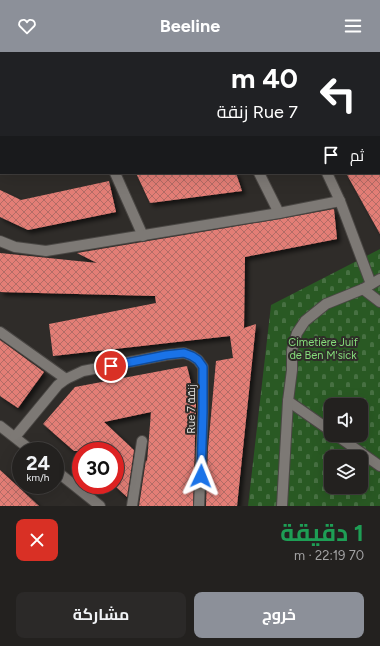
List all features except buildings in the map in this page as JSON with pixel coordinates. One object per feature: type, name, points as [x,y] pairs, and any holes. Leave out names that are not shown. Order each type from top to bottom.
[{"type":"street","points":[[115,174],[143,236]]},
{"type":"street","points":[[260,174],[279,213]]},
{"type":"street","points":[[327,174],[340,201],[371,284],[380,302]]},
{"type":"street","points":[[0,241],[15,247],[46,251],[279,213],[340,201]]},
{"type":"street","points":[[282,506],[292,350],[297,333],[305,320],[326,304],[371,284]]},
{"type":"street","points":[[0,332],[66,379]]},
{"type":"street","name":"Rue 7 زنقة","points":[[15,437],[58,385],[66,379],[83,371],[184,353],[198,360],[203,367],[203,412],[199,506]]},
{"type":"street","points":[[288,401],[324,426]]},
{"type":"street","points":[[0,426],[21,442]]},
{"type":"street","points":[[132,506],[142,441]]},
{"type":"street","points":[[346,442],[380,466]]},
{"type":"street","points":[[64,477],[100,506]]},
{"type":"green space","name":"Cimetière Juif de Ben M'sick","points":[[380,249],[380,506],[248,506],[271,305]]},
{"type":"route","points":[[111,366],[184,353],[198,360],[203,367],[201,476]]}]
